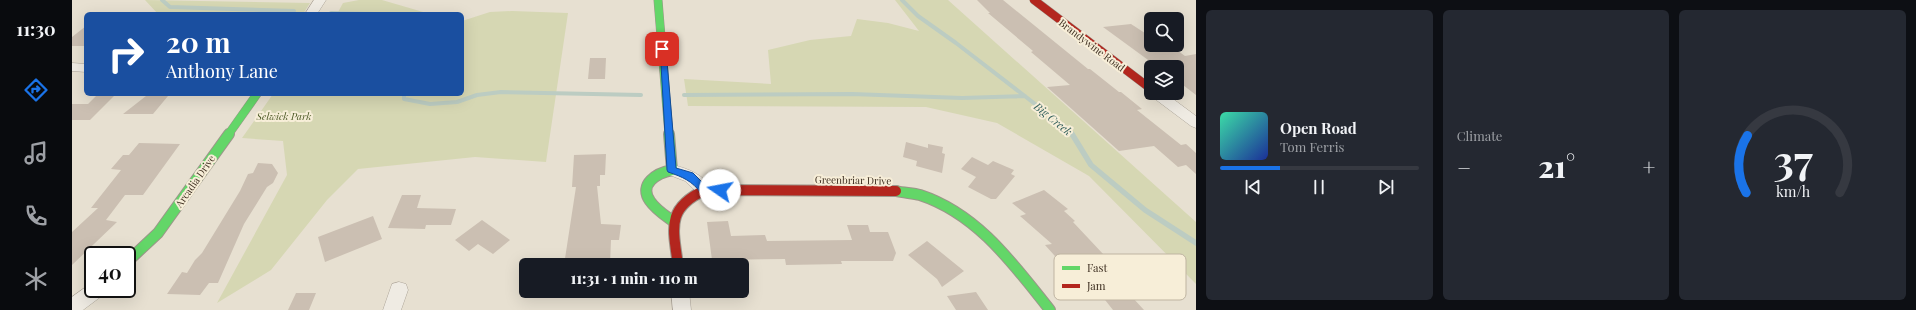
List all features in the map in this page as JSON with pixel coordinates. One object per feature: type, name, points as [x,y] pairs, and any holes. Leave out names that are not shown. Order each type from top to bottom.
[{"type":"street","points":[[312,12],[320,0]]},
{"type":"street","points":[[658,0],[672,170]]},
{"type":"street","name":"Brandywine Road","points":[[1034,0],[1144,84]]},
{"type":"street","name":"Arcadia Drive","points":[[136,254],[158,233],[256,96]]},
{"type":"street","points":[[1165,100],[1196,123]]},
{"type":"street","points":[[674,222],[647,197],[645,187],[650,178],[662,171],[672,170],[689,175],[698,181],[705,190],[696,193],[680,204],[675,214],[674,222],[677,258]]},
{"type":"street","name":"Greenbriar Drive","points":[[705,190],[887,190],[920,195],[959,213],[994,241],[1050,310]]},
{"type":"street","points":[[392,310],[399,290]]},
{"type":"street","points":[[72,308],[85,298]]},
{"type":"street","points":[[681,298],[682,310]]},
{"type":"green space","points":[[145,0],[310,3],[304,12],[156,12]]},
{"type":"green space","points":[[359,0],[382,0],[423,12],[338,12],[343,3]]},
{"type":"green space","points":[[895,0],[948,0],[1196,222],[1196,284],[1186,274],[1186,254],[1166,254],[1089,176],[997,123],[926,107],[688,106],[684,79],[771,84],[768,50],[810,40],[851,36],[857,19],[888,23],[919,31]]},
{"type":"green space","name":"Selwick Park","points":[[512,11],[568,13],[546,162],[475,157],[358,169],[327,200],[271,270],[217,303],[287,175],[283,141],[242,138],[272,96],[464,96],[464,20],[490,12]]},
{"type":"building","points":[[977,0],[1003,0],[1088,69],[1121,92],[1142,109],[1137,110],[1181,145],[1186,144],[1196,153],[1196,174],[1186,165],[1178,167],[1154,146],[1119,151],[1047,87],[1070,85],[988,13],[990,13]]},
{"type":"building","points":[[1131,24],[1144,32],[1144,52],[1180,52],[1185,56],[1196,54],[1196,95],[1184,86],[1184,60],[1148,60],[1103,27]]},
{"type":"building","points":[[84,28],[84,46],[72,46],[72,37]]},
{"type":"building","points":[[590,58],[606,58],[605,79],[588,79]]},
{"type":"building","points":[[96,96],[114,96],[90,120],[72,120],[72,104],[88,104]]},
{"type":"building","points":[[146,96],[168,96],[153,114],[123,114]]},
{"type":"building","points":[[906,142],[928,148],[928,144],[943,147],[942,153],[945,154],[942,173],[916,166],[917,161],[903,157]]},
{"type":"building","points":[[139,143],[180,144],[143,195],[125,195],[106,220],[117,222],[92,246],[84,246],[84,254],[72,265],[72,232],[98,208],[91,208],[121,170],[111,169],[123,155],[129,155]]},
{"type":"building","points":[[606,154],[605,175],[600,175],[600,186],[597,186],[601,224],[621,225],[619,240],[611,240],[610,258],[565,258],[576,187],[572,187],[574,155]]},
{"type":"building","points":[[972,157],[988,165],[993,161],[1014,170],[1011,174],[1015,176],[996,199],[991,199],[968,187],[976,177],[961,169]]},
{"type":"building","points":[[258,163],[272,164],[278,173],[273,183],[267,187],[244,224],[218,283],[209,283],[200,295],[167,294],[182,272],[187,273],[195,260],[202,253],[240,191],[248,174],[253,173]]},
{"type":"building","points":[[1044,190],[1068,209],[1064,211],[1075,221],[1073,222],[1103,254],[1054,255],[1045,245],[1052,244],[1020,216],[1026,214],[1012,203]]},
{"type":"building","points":[[402,195],[421,195],[417,208],[456,209],[451,225],[426,225],[425,229],[388,228]]},
{"type":"building","points":[[373,216],[382,239],[325,262],[318,237]]},
{"type":"building","points":[[482,220],[510,240],[493,254],[478,244],[469,251],[455,240]]},
{"type":"building","points":[[728,221],[731,236],[765,235],[767,241],[852,240],[847,225],[868,225],[870,232],[888,232],[896,253],[893,261],[841,261],[842,264],[786,265],[785,259],[712,258],[707,222]]},
{"type":"building","points":[[927,241],[964,271],[942,287],[937,279],[908,255]]},
{"type":"building","points":[[976,292],[988,310],[956,310],[947,296]]},
{"type":"building","points":[[296,293],[316,293],[309,310],[288,310]]},
{"type":"building","points":[[1105,300],[1135,300],[1144,310],[1113,310]]},
{"type":"waterway","points":[[162,0],[170,7],[294,11]]},
{"type":"waterway","name":"Big Creek","points":[[902,0],[918,16],[956,43],[1025,96]]},
{"type":"waterway","points":[[404,96],[404,99],[430,104],[457,102],[477,95],[501,92],[641,95]]},
{"type":"waterway","points":[[684,95],[852,94],[962,98],[1025,96]]},
{"type":"waterway","name":"Big Creek","points":[[1025,96],[1070,131],[1072,135]]},
{"type":"waterway","name":"Big Creek","points":[[1072,134],[1091,165],[1145,210],[1196,243]]},
{"type":"traffic: fast","points":[[658,0],[672,170],[655,176],[647,184],[646,189],[647,195],[652,204],[674,222]]},
{"type":"traffic: fast","points":[[136,254],[158,233],[256,96]]},
{"type":"traffic: fast","points":[[896,191],[920,195],[941,204],[960,215],[977,228],[1008,259],[1050,310]]},
{"type":"traffic: jam","points":[[1034,0],[1144,84]]},
{"type":"traffic: jam","points":[[677,258],[674,230],[678,211],[683,203],[692,196],[705,190],[896,191]]},
{"type":"route","points":[[662,49],[672,170],[689,175],[698,181],[705,190],[720,190]]}]
